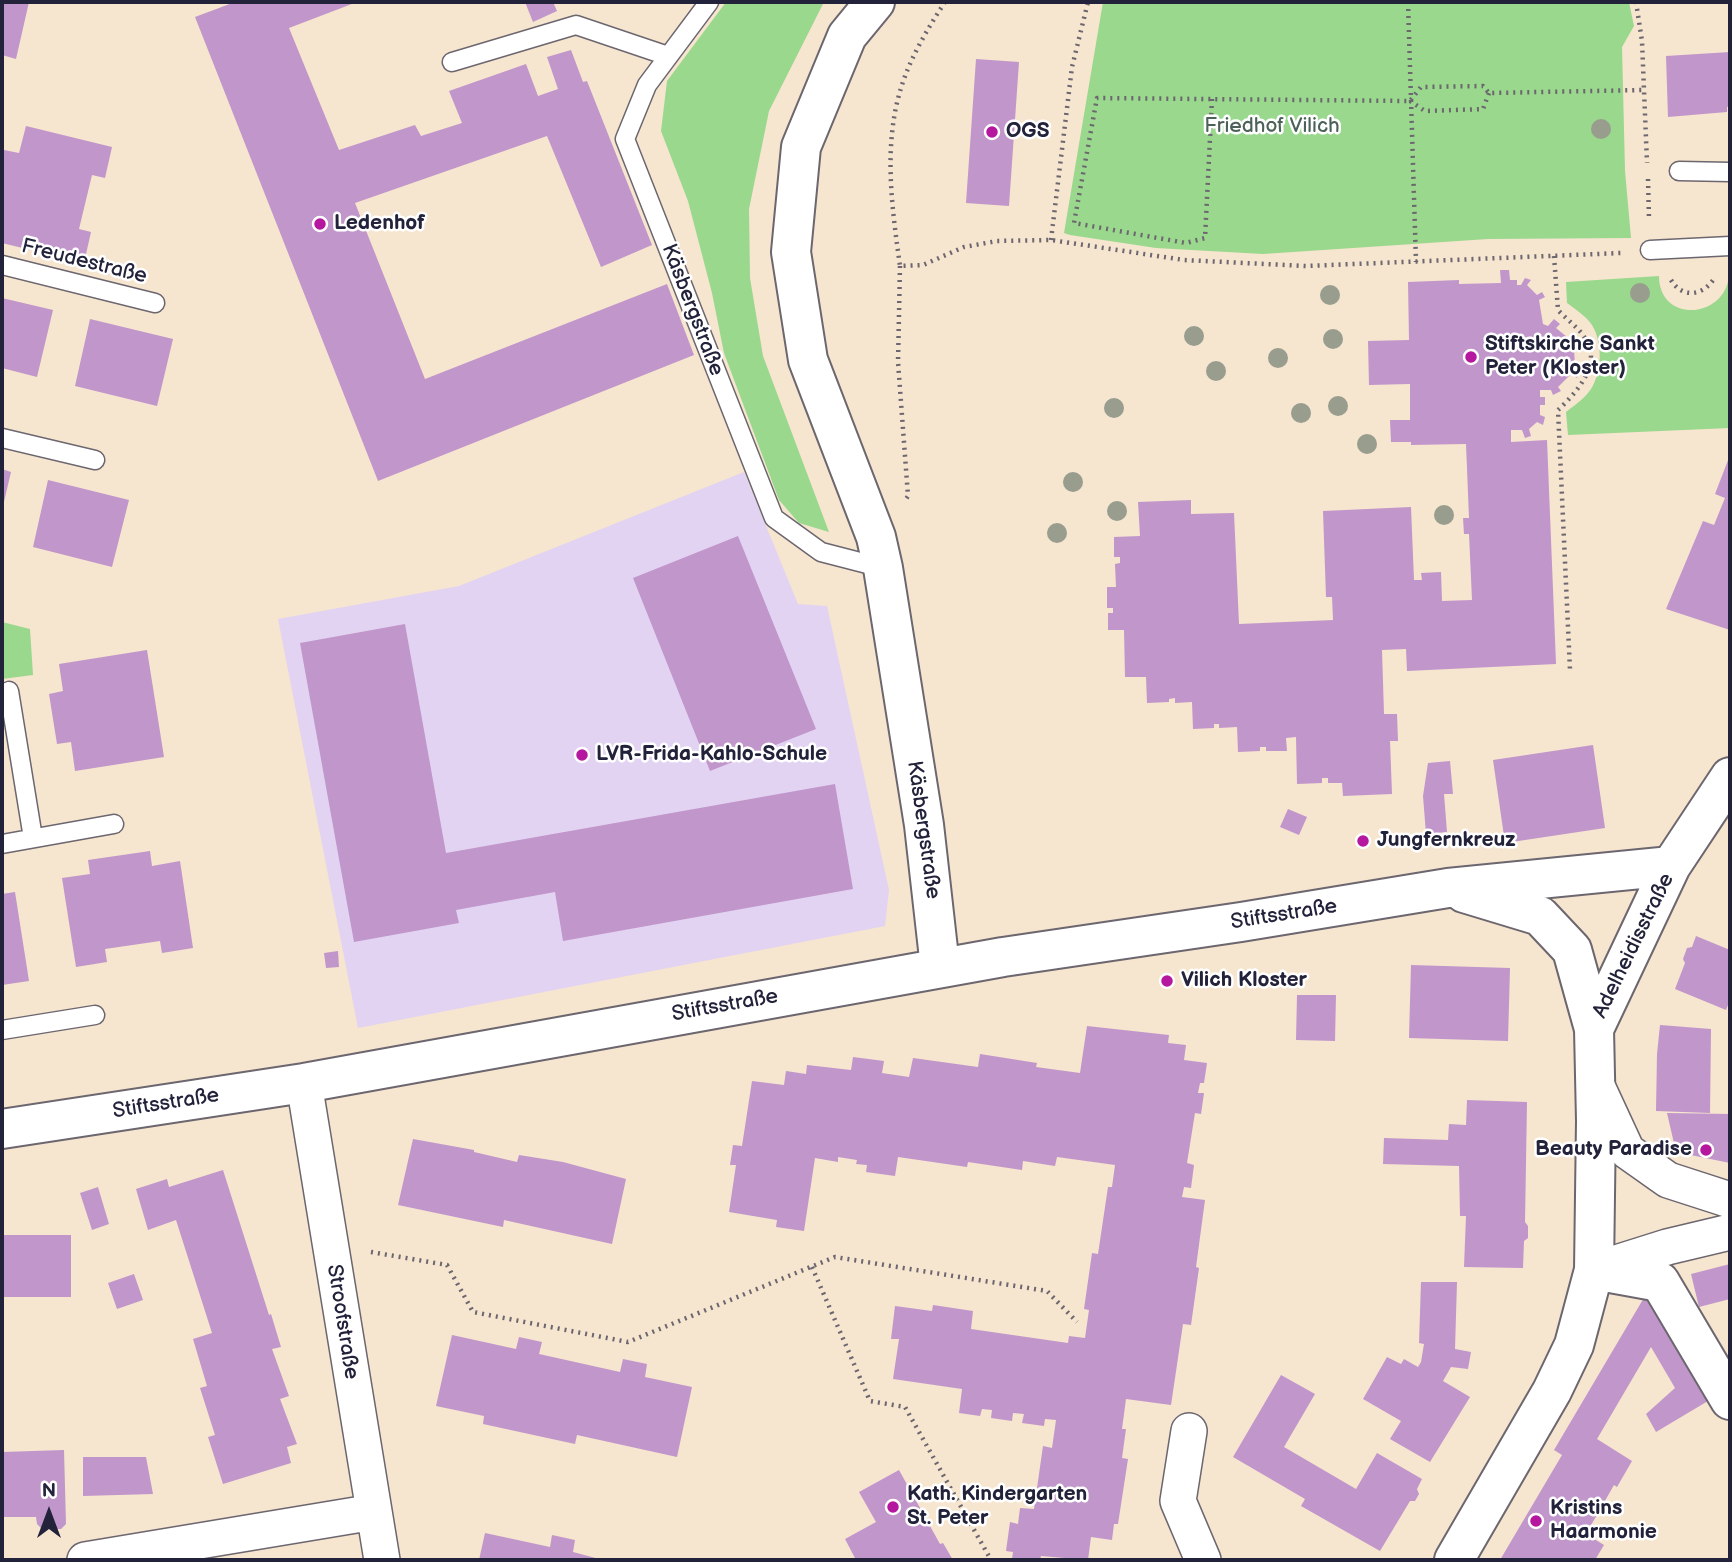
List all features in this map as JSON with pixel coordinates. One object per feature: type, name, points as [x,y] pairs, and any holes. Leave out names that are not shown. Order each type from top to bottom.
[{"type":"street","name":"Käsbergstraße","points":[[875,2],[847,36],[801,147],[791,252],[808,360],[880,553],[924,825],[940,967]]},
{"type":"street","name":"Adelheidisstraße","points":[[1454,1560],[1552,1391],[1574,1345],[1594,1270],[1594,1029],[1671,866],[1730,777]]},
{"type":"street","name":"Stiftsstraße","points":[[2,1129],[304,1083],[940,967],[1448,888],[1671,866]]},
{"type":"street","name":"Stiftsstraße","points":[[1448,888],[1540,916],[1572,950],[1594,1029]]},
{"type":"street","name":"Stroofstraße","points":[[304,1083],[382,1560]]},
{"type":"street","points":[[1596,1083],[1626,1151],[1668,1180],[1730,1200]]},
{"type":"street","points":[[1594,1270],[1667,1247],[1730,1232]]},
{"type":"street","points":[[1594,1270],[1660,1282],[1730,1400]]},
{"type":"street","points":[[1189,1431],[1178,1502],[1203,1560]]},
{"type":"street","points":[[85,1560],[374,1512]]},
{"type":"lane","name":"Käsbergstraße","points":[[709,2],[647,85],[625,139],[774,518],[821,552],[880,553]]},
{"type":"lane","points":[[452,62],[576,25],[668,56]]},
{"type":"lane","points":[[1679,171],[1730,172]]},
{"type":"lane","points":[[1650,250],[1730,246]]},
{"type":"lane","name":"Freudestraße","points":[[2,265],[155,303]]},
{"type":"lane","points":[[2,438],[94,460]]},
{"type":"lane","points":[[9,691],[33,838]]},
{"type":"lane","points":[[2,844],[114,824]]},
{"type":"lane","points":[[2,1030],[94,1016]]},
{"type":"path","points":[[880,553],[908,496],[898,362],[900,266],[892,212],[890,146],[901,89],[926,32],[946,2]]},
{"type":"path","points":[[1051,240],[1072,67],[1088,2]]},
{"type":"path","points":[[1408,2],[1416,262]]},
{"type":"path","points":[[900,266],[923,265],[964,247],[997,241],[1051,240],[1184,260],[1306,266],[1650,250],[1642,41],[1636,2]]},
{"type":"path","points":[[1410,101],[1420,87],[1483,86],[1489,93]]},
{"type":"path","points":[[1489,93],[1644,90]]},
{"type":"path","points":[[1212,99],[1205,238],[1186,243],[1074,223],[1097,99],[1212,99],[1410,101],[1425,111],[1483,109],[1489,93]]},
{"type":"path","points":[[1554,256],[1558,310],[1588,341],[1590,362],[1583,383],[1558,410],[1570,670]]},
{"type":"path","points":[[329,1244],[447,1265],[473,1312],[628,1342],[835,1257],[1047,1291],[1077,1322]]},
{"type":"path","points":[[812,1267],[870,1401],[905,1407],[990,1560]]},
{"type":"shaded area","name":"LVR-Frida-Kahlo-Schule","points":[[744,472],[798,604],[827,606],[889,890],[885,926],[358,1028],[278,619],[459,586]]},
{"type":"green space","points":[[726,2],[824,2],[769,111],[749,209],[750,278],[763,356],[829,532],[799,523],[779,500],[724,353],[712,293],[688,201],[661,131],[667,81]]},
{"type":"green space","name":"Friedhof Vilich","points":[[1103,2],[1629,2],[1634,26],[1622,47],[1625,171],[1631,238],[1488,239],[1263,254],[1156,248],[1064,233]]},
{"type":"green space","points":[[1729,275],[1730,428],[1568,435],[1566,412],[1591,389],[1600,357],[1596,332],[1592,325],[1567,303],[1566,282],[1659,276],[1662,292],[1670,302],[1680,308],[1693,310],[1706,307],[1717,300],[1725,290]]},
{"type":"green space","points":[[2,622],[30,629],[33,675],[2,679]]},
{"type":"building","points":[[2,2],[29,2],[16,59],[2,55]]},
{"type":"building","name":"Ledenhof","points":[[235,2],[357,2],[289,28],[339,150],[415,125],[421,136],[462,123],[449,91],[526,64],[538,96],[558,89],[547,57],[571,50],[583,82],[587,81],[652,245],[601,267],[547,136],[355,203],[425,379],[667,284],[694,355],[378,481],[195,17]]},
{"type":"building","points":[[525,2],[553,2],[557,11],[533,22]]},
{"type":"building","points":[[1730,52],[1730,106],[1727,107],[1727,112],[1668,117],[1666,56]]},
{"type":"building","name":"OGS","points":[[976,59],[1019,62],[1009,206],[966,203]]},
{"type":"building","points":[[26,126],[112,147],[105,178],[92,175],[79,229],[91,232],[84,263],[2,243],[4,150],[19,153]]},
{"type":"building","points":[[1500,270],[1509,270],[1510,280],[1517,280],[1517,285],[1521,285],[1525,278],[1531,280],[1527,285],[1537,295],[1542,292],[1545,297],[1539,300],[1543,324],[1548,326],[1554,319],[1560,324],[1556,328],[1572,341],[1576,338],[1580,345],[1574,348],[1575,367],[1581,370],[1577,378],[1571,374],[1558,387],[1561,391],[1553,395],[1551,390],[1540,390],[1540,397],[1545,397],[1545,405],[1540,405],[1540,415],[1545,417],[1543,425],[1537,422],[1529,429],[1531,436],[1525,438],[1522,430],[1511,430],[1511,442],[1547,440],[1556,664],[1407,671],[1406,649],[1382,650],[1384,714],[1397,714],[1398,741],[1390,741],[1392,794],[1343,796],[1342,783],[1328,783],[1328,778],[1322,778],[1322,783],[1297,784],[1296,737],[1286,738],[1287,751],[1266,751],[1266,747],[1260,747],[1260,751],[1238,752],[1237,727],[1219,728],[1219,724],[1214,724],[1214,728],[1193,729],[1192,702],[1175,703],[1175,698],[1169,699],[1169,702],[1147,703],[1146,677],[1125,677],[1124,630],[1108,630],[1108,613],[1113,613],[1113,608],[1107,608],[1107,587],[1116,587],[1115,564],[1120,563],[1120,557],[1114,557],[1114,537],[1140,536],[1138,502],[1191,500],[1191,514],[1234,513],[1239,624],[1333,620],[1332,597],[1326,597],[1323,511],[1411,507],[1414,580],[1422,580],[1421,573],[1441,572],[1442,601],[1472,600],[1469,534],[1464,534],[1463,518],[1469,518],[1466,444],[1411,445],[1411,442],[1391,442],[1390,420],[1410,420],[1410,384],[1369,385],[1368,341],[1409,340],[1408,282],[1459,280],[1459,284],[1501,283]]},
{"type":"building","points":[[2,298],[53,310],[37,377],[2,368]]},
{"type":"building","points":[[90,319],[173,339],[157,406],[75,386]]},
{"type":"building","points":[[1730,455],[1730,630],[1666,609],[1703,521],[1714,525],[1725,498],[1715,494]]},
{"type":"building","points":[[2,469],[11,472],[3,506],[2,506]]},
{"type":"building","points":[[48,480],[129,500],[112,567],[33,547]]},
{"type":"building","points":[[738,536],[816,729],[710,771],[633,578]]},
{"type":"building","points":[[405,624],[446,853],[835,784],[853,889],[563,941],[555,892],[456,910],[459,923],[354,942],[300,643]]},
{"type":"building","points":[[147,650],[164,757],[75,771],[71,742],[57,744],[49,694],[63,691],[59,664]]},
{"type":"building","points":[[1593,745],[1605,828],[1505,843],[1493,760]]},
{"type":"building","points":[[1450,761],[1453,794],[1444,794],[1447,832],[1426,834],[1423,796],[1428,763]]},
{"type":"building","points":[[1288,809],[1307,817],[1299,835],[1280,827]]},
{"type":"building","points":[[150,851],[152,866],[180,861],[193,948],[162,953],[160,941],[105,949],[107,962],[76,967],[62,878],[90,874],[88,860]]},
{"type":"building","points":[[15,892],[29,981],[2,985],[2,894]]},
{"type":"building","points":[[1696,936],[1730,950],[1730,1000],[1726,1010],[1675,989],[1685,963],[1683,959],[1687,948],[1692,947]]},
{"type":"building","points":[[338,951],[339,967],[326,968],[324,953]]},
{"type":"building","points":[[1411,965],[1510,968],[1508,1041],[1409,1038]]},
{"type":"building","points":[[1297,995],[1336,995],[1335,1041],[1296,1040]]},
{"type":"building","points":[[1660,1025],[1711,1029],[1710,1113],[1656,1111]]},
{"type":"building","points":[[1087,1026],[1169,1035],[1168,1043],[1186,1045],[1184,1060],[1207,1063],[1204,1083],[1200,1083],[1198,1093],[1204,1093],[1201,1114],[1195,1113],[1187,1163],[1194,1165],[1191,1188],[1184,1187],[1182,1197],[1205,1200],[1191,1325],[1183,1324],[1171,1405],[1126,1399],[1122,1458],[1128,1459],[1118,1524],[1114,1524],[1112,1540],[1091,1537],[1088,1560],[1041,1556],[1040,1560],[1012,1559],[1013,1552],[1006,1551],[1010,1522],[1018,1524],[1020,1508],[1034,1509],[1043,1446],[1052,1448],[1056,1420],[1045,1419],[1044,1426],[1022,1423],[1024,1414],[1013,1413],[1012,1421],[991,1418],[992,1410],[982,1409],[980,1416],[959,1413],[962,1389],[893,1379],[899,1339],[891,1339],[895,1306],[932,1311],[933,1305],[973,1311],[971,1329],[1068,1343],[1069,1336],[1085,1338],[1089,1310],[1084,1309],[1092,1253],[1098,1254],[1108,1187],[1112,1187],[1115,1165],[1057,1157],[1055,1166],[1023,1161],[1022,1170],[968,1162],[967,1167],[898,1157],[895,1176],[866,1172],[867,1165],[856,1164],[857,1160],[838,1157],[838,1162],[815,1158],[804,1231],[776,1227],[777,1220],[729,1212],[736,1165],[730,1165],[733,1145],[742,1146],[752,1081],[784,1085],[786,1071],[806,1074],[807,1065],[851,1070],[853,1057],[884,1061],[882,1073],[909,1077],[913,1058],[978,1067],[980,1054],[1037,1063],[1036,1067],[1080,1073]]},
{"type":"building","points":[[1467,1100],[1527,1102],[1525,1222],[1528,1226],[1528,1238],[1524,1241],[1523,1268],[1464,1267],[1466,1216],[1460,1216],[1459,1166],[1383,1164],[1384,1138],[1448,1140],[1449,1124],[1466,1125]]},
{"type":"building","points":[[1667,1113],[1730,1114],[1730,1163],[1676,1152]]},
{"type":"building","points":[[413,1139],[474,1150],[517,1162],[519,1155],[563,1162],[626,1179],[612,1244],[504,1220],[503,1227],[398,1205]]},
{"type":"building","points":[[223,1170],[281,1347],[272,1349],[289,1396],[280,1399],[297,1444],[287,1447],[291,1463],[223,1484],[208,1437],[215,1435],[200,1388],[207,1386],[193,1339],[212,1333],[176,1220],[148,1230],[136,1189],[167,1179],[169,1187]]},
{"type":"building","points":[[98,1187],[109,1224],[92,1230],[80,1193]]},
{"type":"building","points":[[2,1235],[71,1235],[71,1297],[2,1297]]},
{"type":"building","points":[[1730,1264],[1730,1299],[1699,1307],[1691,1274]]},
{"type":"building","points":[[134,1274],[143,1300],[117,1309],[108,1283]]},
{"type":"building","points":[[1421,1282],[1457,1282],[1455,1349],[1471,1352],[1468,1369],[1451,1367],[1443,1381],[1470,1397],[1430,1462],[1390,1439],[1401,1421],[1363,1399],[1387,1357],[1401,1364],[1404,1359],[1418,1367],[1421,1362],[1424,1344],[1419,1343]]},
{"type":"building","points":[[1645,1296],[1649,1296],[1713,1398],[1656,1432],[1646,1414],[1675,1388],[1651,1347],[1597,1439],[1632,1461],[1617,1487],[1614,1485],[1586,1534],[1604,1545],[1595,1560],[1500,1560],[1562,1455],[1554,1450]]},
{"type":"building","points":[[452,1335],[516,1349],[519,1337],[542,1342],[539,1354],[620,1372],[623,1359],[647,1364],[645,1377],[692,1387],[677,1457],[577,1435],[575,1444],[483,1424],[484,1416],[436,1406]]},
{"type":"building","points":[[1281,1375],[1315,1394],[1284,1447],[1356,1489],[1377,1453],[1422,1479],[1415,1501],[1410,1501],[1380,1551],[1301,1506],[1305,1499],[1233,1457]]},
{"type":"building","points":[[64,1450],[66,1524],[61,1529],[42,1529],[37,1524],[36,1517],[2,1517],[2,1452]]},
{"type":"building","points":[[83,1457],[146,1457],[153,1494],[83,1496]]},
{"type":"building","name":"Kath. Kindergarten St. Peter","points":[[899,1470],[940,1544],[943,1543],[953,1560],[856,1560],[845,1539],[876,1522],[859,1492]]},
{"type":"building","points":[[485,1533],[550,1547],[552,1535],[575,1540],[573,1552],[603,1560],[479,1560]]},
{"type":"place","name":"OGS","points":[[992,132]]},
{"type":"place","name":"Ledenhof","points":[[320,224]]},
{"type":"place","name":"Stiftskirche Sankt Peter (Kloster)","points":[[1471,357]]},
{"type":"place","name":"LVR-Frida-Kahlo-Schule","points":[[582,755]]},
{"type":"place","name":"Jungfernkreuz","points":[[1363,841]]},
{"type":"place","name":"Vilich Kloster","points":[[1167,981]]},
{"type":"place","name":"Beauty Paradise","points":[[1706,1150]]},
{"type":"place","name":"Kath. Kindergarten St. Peter","points":[[893,1507]]},
{"type":"place","name":"Kristins Haarmonie","points":[[1536,1521]]}]
